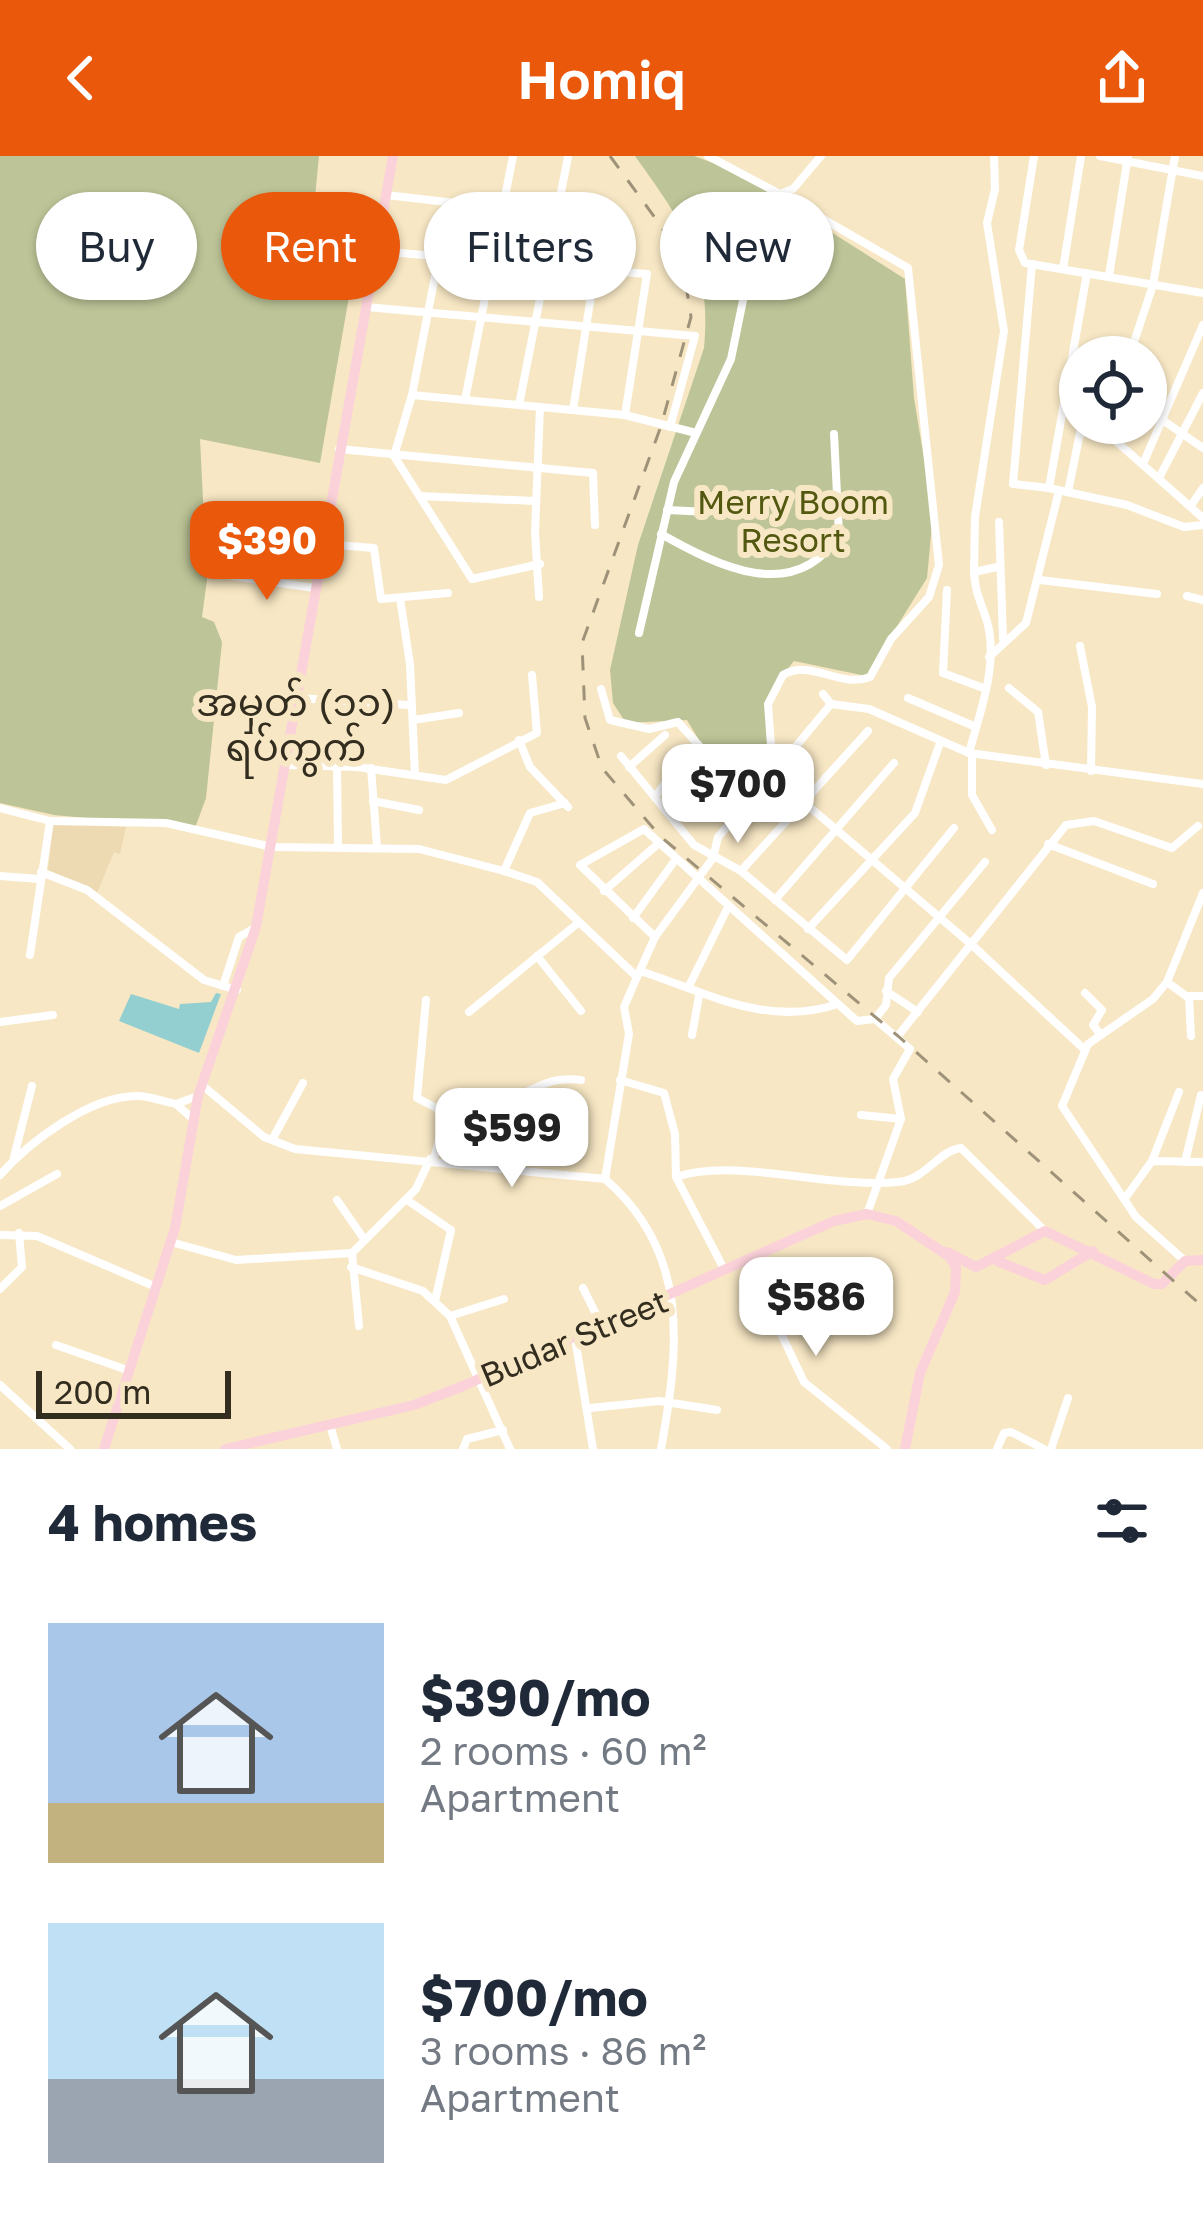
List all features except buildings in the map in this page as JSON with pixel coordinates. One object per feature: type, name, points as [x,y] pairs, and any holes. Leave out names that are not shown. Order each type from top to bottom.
[{"type":"main road","points":[[387,192],[393,156]]},
{"type":"main road","points":[[104,1449],[171,1242],[200,1090],[256,927],[366,300]]},
{"type":"main road","points":[[867,1214],[896,1220],[950,1257],[957,1286]]},
{"type":"main road","name":"Budar Street","points":[[231,1448],[414,1405],[834,1221],[867,1214]]},
{"type":"main road","points":[[905,1449],[920,1373],[957,1286],[976,1267],[997,1261],[1045,1231],[1154,1285],[1162,1284],[1185,1262],[1203,1260]]},
{"type":"main road","points":[[1067,1239],[1073,1263]]},
{"type":"main road","points":[[936,1246],[976,1267]]},
{"type":"main road","points":[[997,1261],[1045,1280],[1093,1251]]},
{"type":"street","points":[[507,192],[513,156]]},
{"type":"street","points":[[708,156],[776,192]]},
{"type":"street","points":[[785,192],[821,156]]},
{"type":"street","points":[[992,830],[972,795],[970,753],[989,657],[986,619],[975,600],[975,518],[1004,331],[988,223],[995,189],[994,156]]},
{"type":"street","points":[[1034,156],[1019,257],[1032,264],[1203,293]]},
{"type":"street","points":[[1063,269],[1081,156]]},
{"type":"street","points":[[1100,156],[1203,176]]},
{"type":"street","points":[[1136,336],[1153,285],[1175,156]]},
{"type":"street","points":[[560,192],[568,158]]},
{"type":"street","points":[[1108,276],[1127,159]]},
{"type":"street","points":[[601,689],[610,720],[649,729],[678,722],[702,749],[748,771],[771,745],[769,704],[783,675],[800,668],[846,680],[870,677],[891,639],[929,597],[939,565],[937,511],[908,268],[834,225]]},
{"type":"street","points":[[1032,264],[1012,484],[1126,505],[1184,527],[1203,522],[1192,505],[1120,444]]},
{"type":"street","points":[[1058,490],[1088,273]]},
{"type":"street","points":[[626,415],[647,274],[636,274]]},
{"type":"street","points":[[431,300],[394,456],[472,579],[540,564]]},
{"type":"street","points":[[465,400],[487,300]]},
{"type":"street","points":[[519,405],[539,300]]},
{"type":"street","points":[[573,410],[592,300]]},
{"type":"street","points":[[638,633],[667,511],[731,359],[743,300]]},
{"type":"street","points":[[365,307],[695,336],[670,427]]},
{"type":"street","points":[[1167,414],[1203,325]]},
{"type":"street","points":[[1159,478],[1203,393]]},
{"type":"street","points":[[412,395],[626,415],[696,433]]},
{"type":"street","points":[[539,597],[535,501],[540,407]]},
{"type":"street","points":[[1167,423],[1203,448]]},
{"type":"street","points":[[662,534],[703,558],[752,574],[768,577],[805,568],[839,535],[834,434]]},
{"type":"street","points":[[989,657],[1003,639],[1026,623],[1040,580],[1047,525],[1075,444]]},
{"type":"street","points":[[1143,464],[1153,444]]},
{"type":"street","points":[[337,449],[593,473],[595,525]]},
{"type":"street","points":[[1192,505],[1203,488]]},
{"type":"street","points":[[667,511],[708,512],[772,493]]},
{"type":"street","points":[[419,496],[535,501]]},
{"type":"street","points":[[998,522],[1003,639]]},
{"type":"street","points":[[323,544],[374,548],[381,599],[448,593]]},
{"type":"street","points":[[974,572],[997,567]]},
{"type":"street","points":[[226,575],[314,588]]},
{"type":"street","points":[[1040,580],[1157,594]]},
{"type":"street","points":[[947,590],[944,673],[986,689]]},
{"type":"street","points":[[1186,596],[1203,600]]},
{"type":"street","points":[[400,598],[410,664],[415,775]]},
{"type":"street","points":[[1080,646],[1092,707],[1091,771]]},
{"type":"street","points":[[286,765],[337,765],[455,778],[538,727],[532,675]]},
{"type":"street","points":[[1009,688],[1038,712],[1046,765]]},
{"type":"street","points":[[823,694],[831,704],[869,709],[970,753],[1203,784]]},
{"type":"street","points":[[297,698],[409,705]]},
{"type":"street","points":[[908,698],[976,727]]},
{"type":"street","points":[[604,1179],[628,1034],[625,1006],[638,974],[656,937],[713,858],[718,837],[831,704]]},
{"type":"street","points":[[413,720],[459,713]]},
{"type":"street","points":[[741,871],[868,731]]},
{"type":"street","points":[[629,767],[664,735]]},
{"type":"street","points":[[504,871],[530,813],[566,805],[530,766],[519,740]]},
{"type":"street","points":[[808,929],[915,813],[940,743]]},
{"type":"street","points":[[655,797],[687,754]]},
{"type":"street","points":[[621,756],[694,845],[741,871],[847,960],[954,828]]},
{"type":"street","points":[[775,900],[894,763]]},
{"type":"street","points":[[337,765],[338,847]]},
{"type":"street","points":[[370,768],[377,846]]},
{"type":"street","points":[[772,776],[806,800],[972,945],[1084,1049]]},
{"type":"street","points":[[373,801],[418,811]]},
{"type":"street","points":[[0,808],[50,821],[166,823],[272,847],[419,849],[537,881],[638,974],[776,1016],[838,1004]]},
{"type":"street","points":[[30,956],[50,821]]},
{"type":"street","points":[[897,1037],[1066,825],[1108,825],[1172,848],[1196,828],[1203,836]]},
{"type":"street","points":[[656,937],[580,865],[644,829],[856,1021],[875,1019],[910,1053],[893,1079],[902,1119],[867,1214]]},
{"type":"street","points":[[604,891],[659,843]]},
{"type":"street","points":[[1048,844],[1153,884]]},
{"type":"street","points":[[633,918],[676,859]]},
{"type":"street","points":[[875,1019],[886,1005],[885,991],[985,862]]},
{"type":"street","points":[[0,876],[40,876],[87,890],[203,980],[237,990]]},
{"type":"street","points":[[1185,1262],[1136,1217],[1062,1106],[1084,1049],[1153,999],[1167,982],[1203,892]]},
{"type":"street","points":[[689,986],[728,907]]},
{"type":"street","points":[[469,1012],[578,922]]},
{"type":"street","points":[[223,986],[239,937],[256,927]]},
{"type":"street","points":[[537,956],[581,1011]]},
{"type":"street","points":[[1167,982],[1189,996],[1203,996]]},
{"type":"street","points":[[885,991],[918,1012]]},
{"type":"street","points":[[1085,993],[1102,1010],[1093,1025],[1101,1035]]},
{"type":"street","points":[[692,1035],[699,996]]},
{"type":"street","points":[[1189,996],[1191,1036]]},
{"type":"street","points":[[426,1000],[417,1102],[446,1113]]},
{"type":"street","points":[[0,1022],[53,1015]]},
{"type":"street","points":[[359,1326],[352,1253],[407,1200],[432,1159],[446,1113],[464,1104],[526,1093],[540,1081],[581,1079]]},
{"type":"street","points":[[620,1080],[664,1093],[675,1134],[676,1177],[725,1270]]},
{"type":"street","points":[[271,1141],[303,1083]]},
{"type":"street","points":[[14,1159],[32,1086]]},
{"type":"street","points":[[176,1104],[200,1090],[271,1141],[295,1149],[604,1179],[651,1236],[675,1294],[670,1403],[662,1449]]},
{"type":"street","points":[[1126,1197],[1152,1161],[1179,1092]]},
{"type":"street","points":[[0,1175],[14,1159],[109,1102],[138,1096],[176,1104],[194,1119]]},
{"type":"street","points":[[1184,1162],[1201,1096]]},
{"type":"street","points":[[861,1115],[902,1119]]},
{"type":"street","points":[[676,1177],[737,1170],[831,1184],[909,1180],[961,1148],[1045,1231]]},
{"type":"street","points":[[1152,1161],[1203,1162]]},
{"type":"street","points":[[0,1206],[57,1174]]},
{"type":"street","points":[[337,1200],[364,1239]]},
{"type":"street","points":[[407,1200],[451,1230],[435,1301]]},
{"type":"street","points":[[0,1234],[19,1233],[158,1288]]},
{"type":"street","points":[[0,1289],[22,1267],[19,1233]]},
{"type":"street","points":[[171,1242],[236,1260],[352,1253]]},
{"type":"street","points":[[747,1262],[804,1382],[887,1449]]},
{"type":"street","points":[[351,1267],[435,1301],[450,1316],[482,1378],[510,1449]]},
{"type":"street","points":[[584,1288],[602,1326]]},
{"type":"street","points":[[450,1316],[504,1299]]},
{"type":"street","points":[[575,1338],[590,1408],[593,1449]]},
{"type":"street","points":[[56,1345],[130,1371]]},
{"type":"street","points":[[0,1385],[70,1449]]},
{"type":"street","points":[[998,1449],[1004,1433],[1011,1432],[1047,1449],[1068,1398]]},
{"type":"street","points":[[590,1408],[670,1403],[717,1409]]},
{"type":"street","points":[[330,1425],[338,1449]]},
{"type":"street","points":[[463,1449],[467,1438],[503,1430]]},
{"type":"shaded area","points":[[53,824],[126,827],[120,854],[114,852],[97,893],[48,870]]},
{"type":"green space","points":[[0,156],[319,156],[316,192],[221,192],[221,300],[348,300],[320,463],[200,439],[207,580],[202,617],[214,622],[222,642],[206,798],[195,828],[54,815],[0,803]]},
{"type":"green space","name":"Merry Boom Resort","points":[[635,156],[694,156],[735,171],[768,192],[660,192]]},
{"type":"green space","name":"Merry Boom Resort","points":[[834,234],[905,279],[914,398],[933,514],[927,578],[866,676],[794,661],[774,686],[768,744],[741,767],[702,745],[687,720],[626,723],[613,703],[610,670],[638,545],[704,348],[704,300],[834,300]]},
{"type":"water","points":[[216,993],[221,994],[199,1053],[119,1021],[131,994],[179,1009],[180,1004],[211,1002]]},
{"type":"railway","points":[[610,156],[661,226],[684,272],[691,317],[661,426],[582,643],[585,718],[602,768],[660,836],[898,1036],[1203,1307]]},
{"type":"district","name":"အမှတ် (၁၁) ရပ်ကွက်","points":[[296,724]]}]
